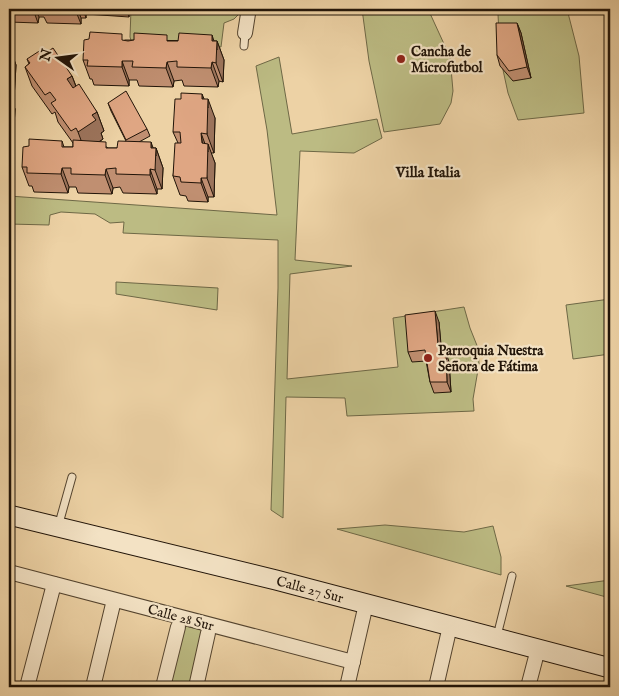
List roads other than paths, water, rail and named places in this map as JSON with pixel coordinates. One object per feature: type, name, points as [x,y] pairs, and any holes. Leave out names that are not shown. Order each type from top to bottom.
[{"type":"street","points":[[245,40],[248,9]]},
{"type":"street","name":"Calle 27 Sur","points":[[9,514],[610,668]]},
{"type":"street","name":"Calle 28 Sur","points":[[9,572],[353,662]]},
{"type":"street","points":[[27,687],[54,584]]},
{"type":"street","points":[[92,687],[114,600]]},
{"type":"street","points":[[347,687],[366,604]]},
{"type":"street","points":[[436,687],[450,626]]},
{"type":"street","points":[[163,687],[178,627]]},
{"type":"street","points":[[196,687],[208,633]]},
{"type":"street","points":[[528,687],[538,649]]},
{"type":"lane","points":[[58,527],[72,477]]},
{"type":"lane","points":[[496,638],[512,576]]},
{"type":"place","name":"Cancha de Microfutbol","points":[[401,59]]},
{"type":"place","name":"Parroquia Nuestra Señora de Fátima","points":[[428,358]]},
{"type":"district","name":"Villa Italia","points":[[428,172]]}]
